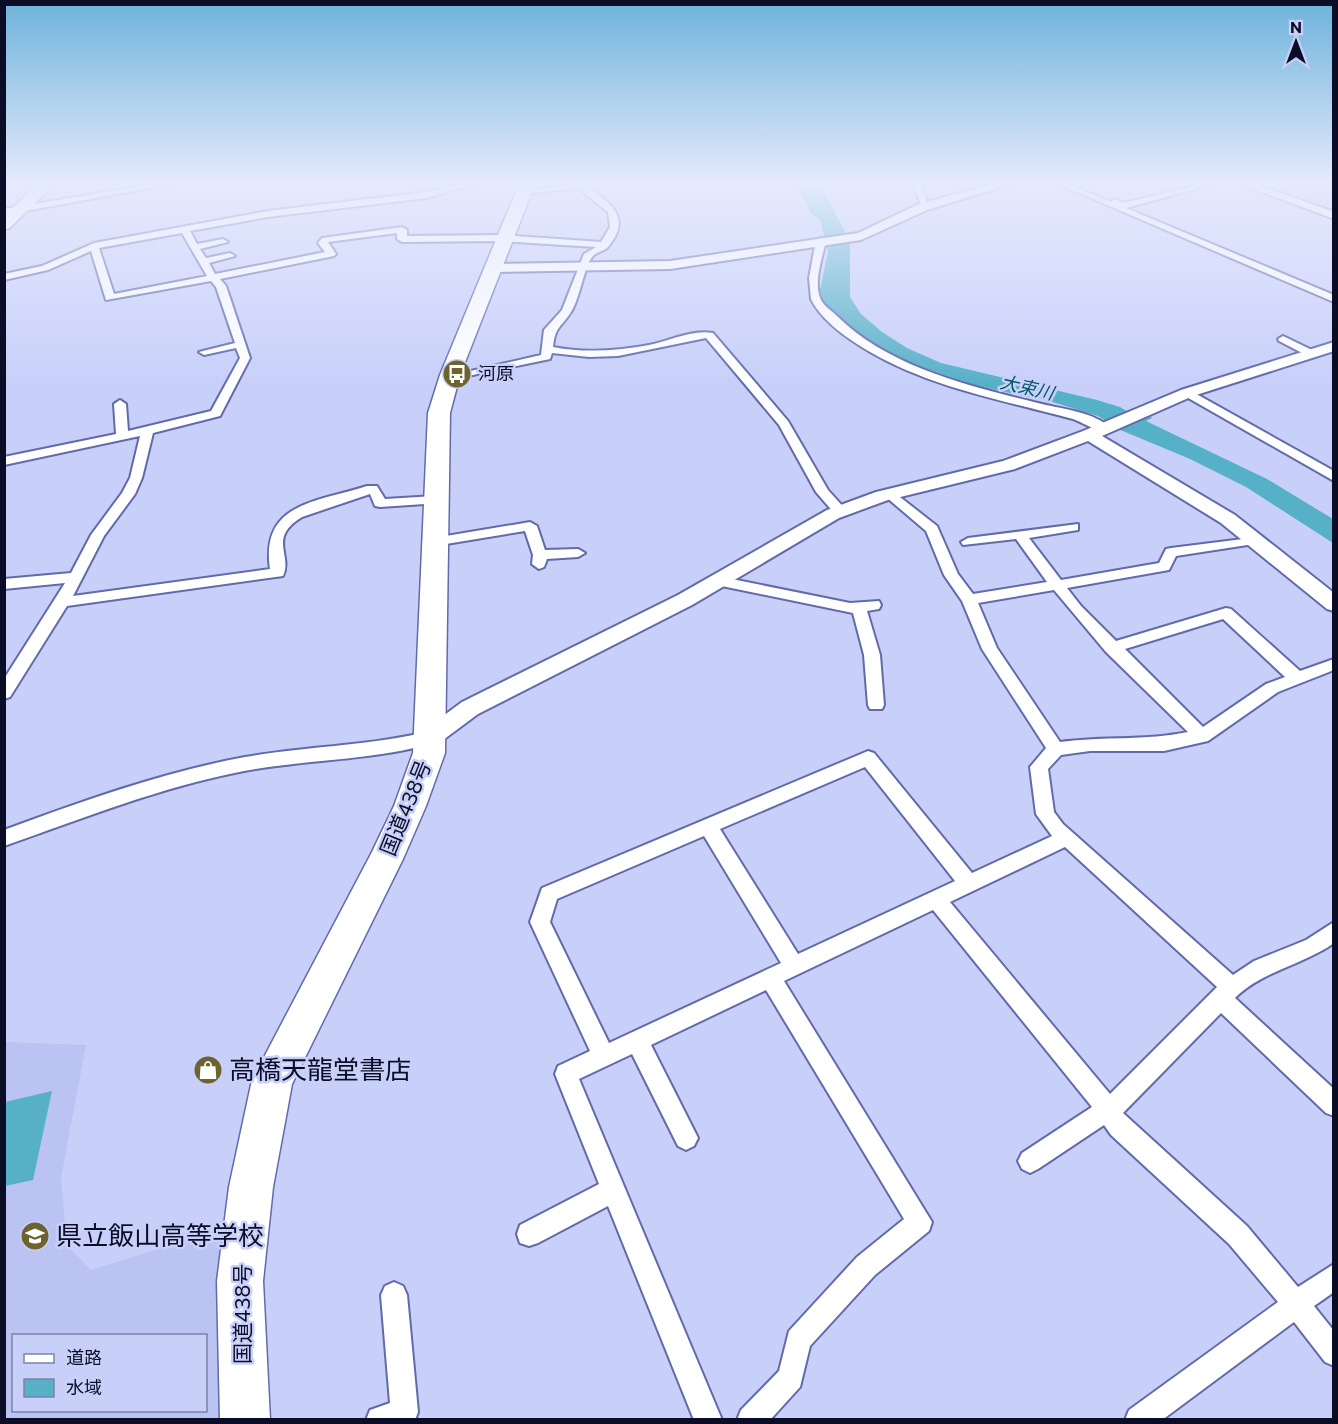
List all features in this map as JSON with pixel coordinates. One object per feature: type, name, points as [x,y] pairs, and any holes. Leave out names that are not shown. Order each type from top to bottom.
[{"type":"highway","name":"国道438号","points":[[245,1419],[240,1281],[250,1186],[272,1080],[396,838],[429,753],[437,426],[448,379],[501,250]]},
{"type":"street","points":[[4,277],[45,268],[84,250]]},
{"type":"street","points":[[95,250],[110,298],[331,254],[329,250]]},
{"type":"street","points":[[4,461],[122,437],[216,413],[223,394],[234,383],[235,373],[245,358],[235,341],[220,286],[212,277],[197,250]]},
{"type":"street","points":[[448,379],[546,357],[549,330],[567,311],[582,267],[589,254],[595,250]]},
{"type":"street","points":[[493,268],[582,267],[702,261],[766,250]]},
{"type":"street","points":[[821,250],[813,283],[816,301],[839,326],[864,346],[919,371],[1082,418],[1254,540],[1334,604]]},
{"type":"street","points":[[1219,250],[1334,299]]},
{"type":"street","points":[[203,261],[230,256]]},
{"type":"street","points":[[547,350],[592,354],[658,346],[709,335],[784,424],[823,492],[840,511]]},
{"type":"street","points":[[1283,339],[1310,353]]},
{"type":"street","points":[[204,352],[235,341]]},
{"type":"street","points":[[226,371],[235,358],[235,341]]},
{"type":"street","points":[[4,838],[94,803],[210,771],[291,757],[410,744],[431,737],[470,708],[685,600],[803,530],[840,511],[891,494],[1009,465],[1101,430],[1187,393],[1334,346]]},
{"type":"street","points":[[1187,393],[1334,477]]},
{"type":"street","points":[[120,404],[122,437]]},
{"type":"street","points":[[4,693],[62,602],[98,535],[132,486],[147,431]]},
{"type":"street","points":[[62,602],[278,573],[277,536],[282,525],[293,516],[372,489],[377,493],[380,503],[435,500]]},
{"type":"street","points":[[891,494],[932,529],[951,575],[969,600],[990,649],[1056,749]]},
{"type":"street","points":[[434,542],[530,526],[539,560],[578,553]]},
{"type":"street","points":[[968,542],[1073,527]]},
{"type":"street","points":[[1020,535],[1057,585],[1111,648],[1202,736]]},
{"type":"street","points":[[969,600],[1164,567],[1171,552],[1254,540]]},
{"type":"street","points":[[4,584],[75,577]]},
{"type":"street","points":[[717,581],[850,608],[874,605]]},
{"type":"street","points":[[858,607],[871,641],[876,672],[876,705]]},
{"type":"street","points":[[1111,648],[1226,613],[1297,678]]},
{"type":"street","points":[[1334,664],[1272,688],[1202,736],[1164,744],[1090,744],[1056,749],[1040,766],[1041,799],[1045,814],[1066,838],[1226,993],[1334,1104]]},
{"type":"street","points":[[604,1056],[540,922],[549,894],[868,758],[969,884]]},
{"type":"street","points":[[708,826],[794,966]]},
{"type":"street","points":[[708,1419],[566,1074],[1066,838]]},
{"type":"street","points":[[936,900],[1108,1110],[1119,1127],[1238,1235],[1296,1303],[1334,1353]]},
{"type":"street","points":[[1030,1161],[1116,1104],[1226,993],[1261,968],[1313,946],[1334,931]]},
{"type":"street","points":[[751,1419],[791,1378],[798,1340],[866,1266],[920,1222],[770,977]]},
{"type":"street","points":[[637,1041],[686,1138]]},
{"type":"street","points":[[529,1234],[614,1190]]},
{"type":"street","points":[[1139,1419],[1334,1276]]},
{"type":"street","points":[[380,1419],[404,1412],[394,1295]]},
{"type":"shaded area","name":"県立飯山高等学校","points":[[5,1042],[86,1045],[61,1178],[67,1245],[91,1270],[229,1227],[226,1419],[5,1420]]},
{"type":"water","name":"大束川","points":[[850,250],[850,297],[861,314],[882,332],[907,348],[941,363],[1120,407],[1140,419],[1149,415],[1152,418],[1146,421],[1267,479],[1333,519],[1333,543],[1246,487],[1190,459],[1118,429],[1098,416],[1030,395],[1028,397],[978,386],[907,363],[868,344],[837,318],[822,299],[820,290],[828,252]]},
{"type":"water","points":[[52,1091],[33,1180],[5,1186],[5,1102]]},
{"type":"place","name":"河原","points":[[457,374]]},
{"type":"place","name":"高橋天龍堂書店","points":[[208,1070]]},
{"type":"place","name":"県立飯山高等学校","points":[[35,1236]]}]
